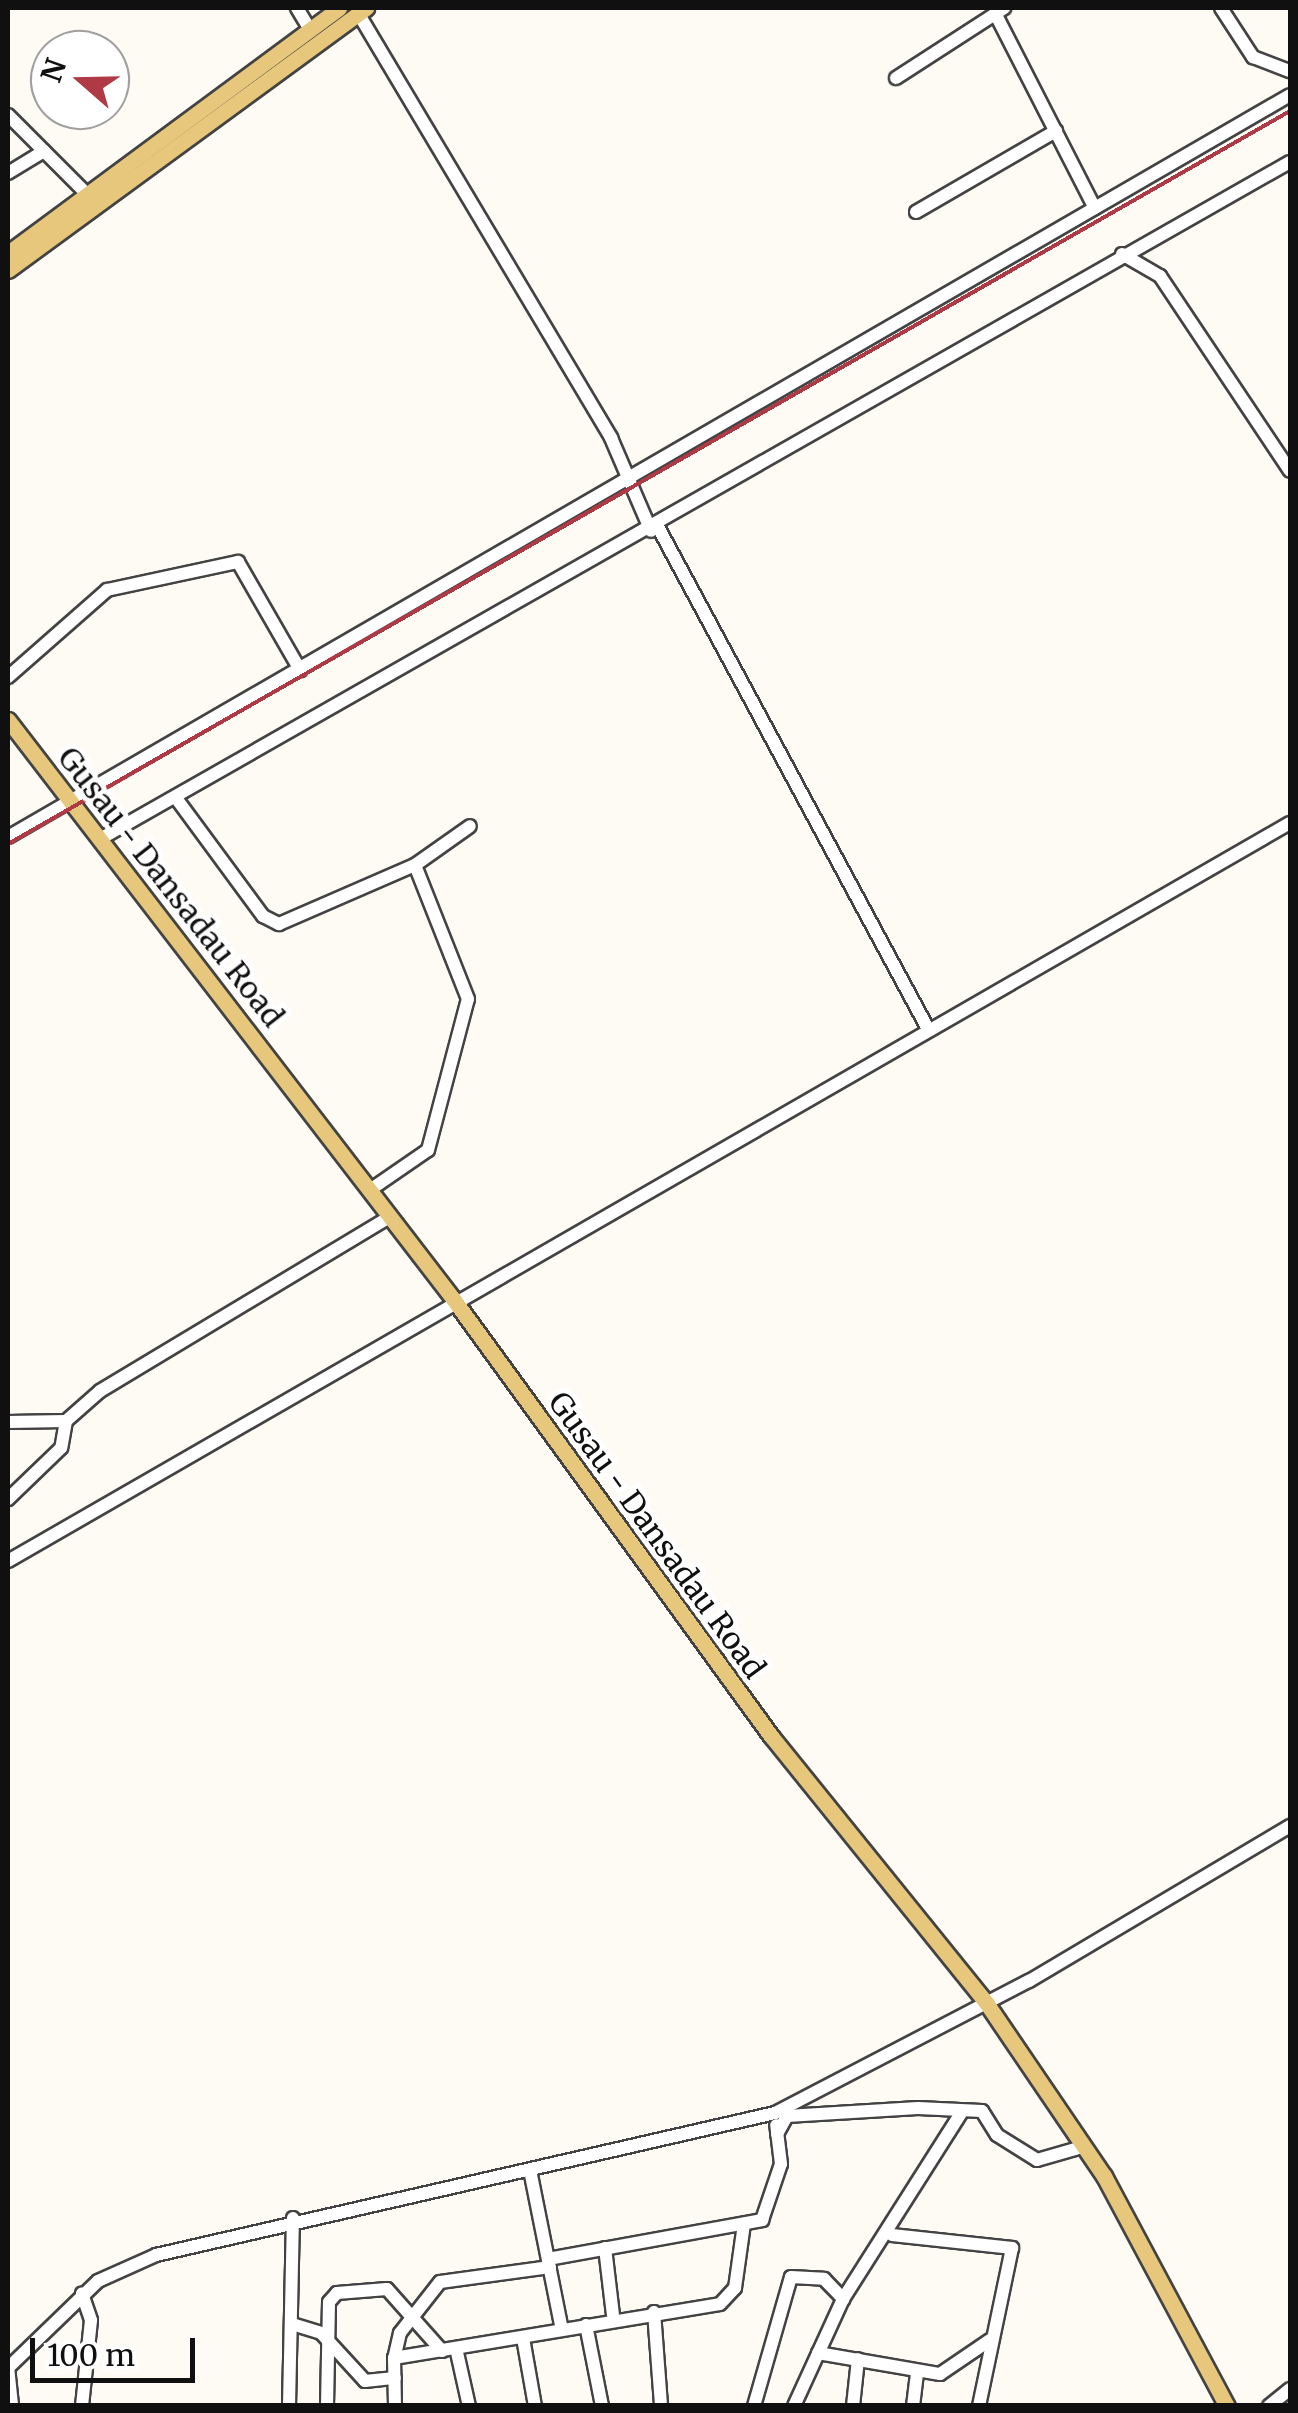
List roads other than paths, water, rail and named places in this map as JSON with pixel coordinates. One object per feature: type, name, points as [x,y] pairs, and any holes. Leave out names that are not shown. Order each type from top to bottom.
[{"type":"main road","points":[[8,253],[340,8]]},
{"type":"main road","points":[[8,270],[362,10]]},
{"type":"main road","name":"Gusau - Dansadau Road","points":[[8,720],[454,1300],[771,1736],[987,2004],[1082,2146],[1227,2406]]},
{"type":"street","points":[[297,8],[310,30]]},
{"type":"street","points":[[1220,8],[1252,57],[1290,71]]},
{"type":"street","points":[[362,10],[530,296],[626,480],[927,1027]]},
{"type":"street","points":[[896,78],[999,10],[1095,208]]},
{"type":"street","points":[[8,837],[1290,95]]},
{"type":"street","points":[[8,115],[88,195]]},
{"type":"street","points":[[916,212],[1056,131]]},
{"type":"street","points":[[8,173],[44,151]]},
{"type":"street","points":[[100,839],[654,529],[1122,254],[1290,162]]},
{"type":"street","points":[[1122,254],[1160,276],[1290,470]]},
{"type":"street","points":[[8,678],[107,590],[238,562],[300,670]]},
{"type":"street","points":[[176,798],[279,924],[415,865],[470,826]]},
{"type":"street","points":[[8,1561],[927,1027],[1290,824]]},
{"type":"street","points":[[370,1190],[428,1150],[468,999],[415,865]]},
{"type":"street","points":[[8,1499],[61,1448],[66,1421],[100,1391],[390,1217]]},
{"type":"street","points":[[8,1422],[66,1421]]},
{"type":"street","points":[[12,2406],[8,2368],[82,2294],[156,2255],[293,2218],[531,2175],[775,2113],[987,2004],[1290,1826]]},
{"type":"street","points":[[778,2134],[787,2116],[898,2107],[982,2111],[997,2135],[1036,2160],[1082,2146]]},
{"type":"street","points":[[396,2406],[394,2358],[408,2320],[440,2282],[744,2224],[774,2206],[778,2134],[775,2113]]},
{"type":"street","points":[[794,2406],[843,2299],[892,2235],[961,2113]]},
{"type":"street","points":[[531,2175],[562,2330]]},
{"type":"street","points":[[289,2406],[293,2218]]},
{"type":"street","points":[[394,2358],[523,2338],[586,2325],[613,2315],[726,2300],[744,2224]]},
{"type":"street","points":[[892,2235],[1012,2248],[979,2406]]},
{"type":"street","points":[[605,2248],[613,2315]]},
{"type":"street","points":[[754,2406],[791,2277],[824,2279],[843,2299]]},
{"type":"street","points":[[327,2406],[328,2342],[337,2293],[384,2288],[408,2320],[449,2349],[468,2406]]},
{"type":"street","points":[[82,2294],[91,2320],[82,2406]]},
{"type":"street","points":[[654,2312],[661,2406]]},
{"type":"street","points":[[292,2324],[328,2342],[365,2381],[395,2378]]},
{"type":"street","points":[[586,2325],[602,2406]]},
{"type":"street","points":[[523,2338],[535,2406]]},
{"type":"street","points":[[818,2354],[917,2373],[960,2366],[992,2338]]},
{"type":"street","points":[[853,2406],[858,2359]]},
{"type":"street","points":[[913,2406],[917,2373]]},
{"type":"street","points":[[1269,2406],[1290,2388]]},
{"type":"railway","points":[[8,844],[1290,111]]}]
